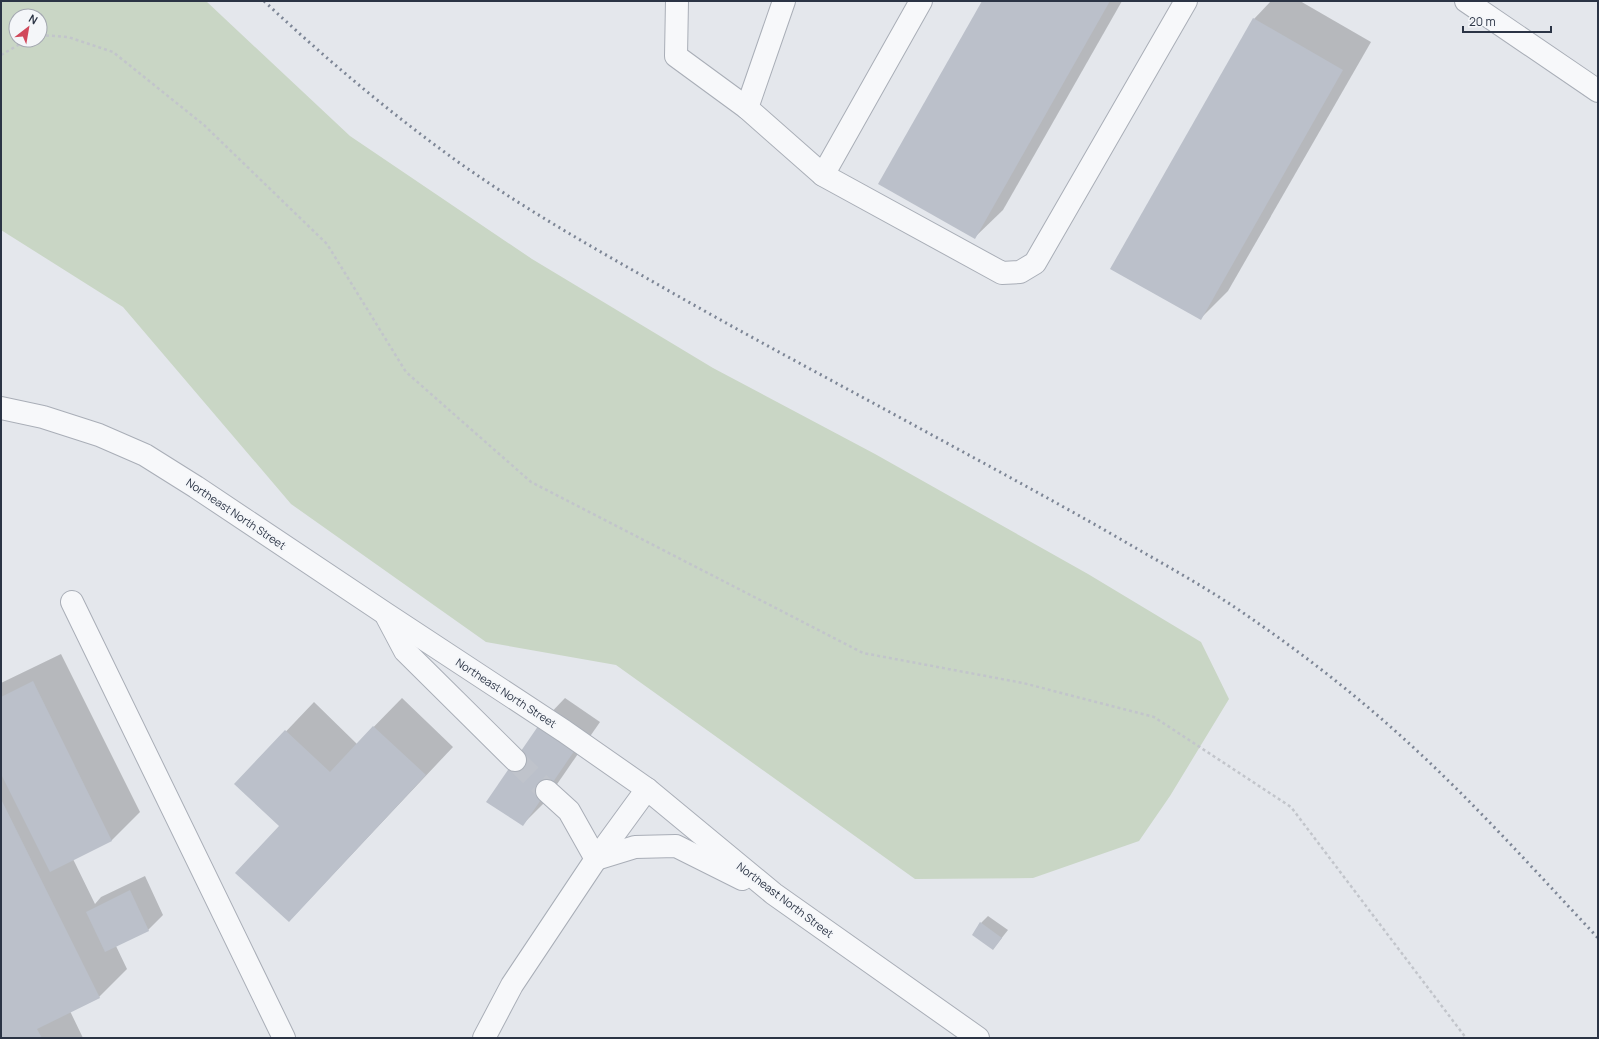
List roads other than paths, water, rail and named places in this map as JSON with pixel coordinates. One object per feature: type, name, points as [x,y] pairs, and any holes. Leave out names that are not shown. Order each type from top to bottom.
[{"type":"street","points":[[676,1],[676,56],[747,108],[823,175],[1002,273],[1020,272],[1035,263],[1186,1]]},
{"type":"street","points":[[747,108],[784,1]]},
{"type":"street","points":[[823,175],[921,1]]},
{"type":"street","points":[[1466,1],[1598,91]]},
{"type":"street","name":"Northeast North Street","points":[[1,408],[43,416],[99,435],[145,456],[196,487],[564,731],[647,789],[774,894],[978,1038]]},
{"type":"street","points":[[72,602],[284,1038]]},
{"type":"street","points":[[386,614],[405,651],[515,760]]},
{"type":"street","points":[[484,1038],[512,985],[596,859],[647,789]]},
{"type":"street","points":[[547,791],[569,811],[596,859]]},
{"type":"street","points":[[596,859],[635,847],[676,846],[774,894]]},
{"type":"tunnel","points":[[515,760],[547,791]]},
{"type":"railway","points":[[264,1],[335,65],[409,126],[483,179],[550,222],[715,317],[1008,476],[1171,568],[1257,622],[1304,656],[1349,692],[1414,748],[1485,818],[1598,938]]}]
